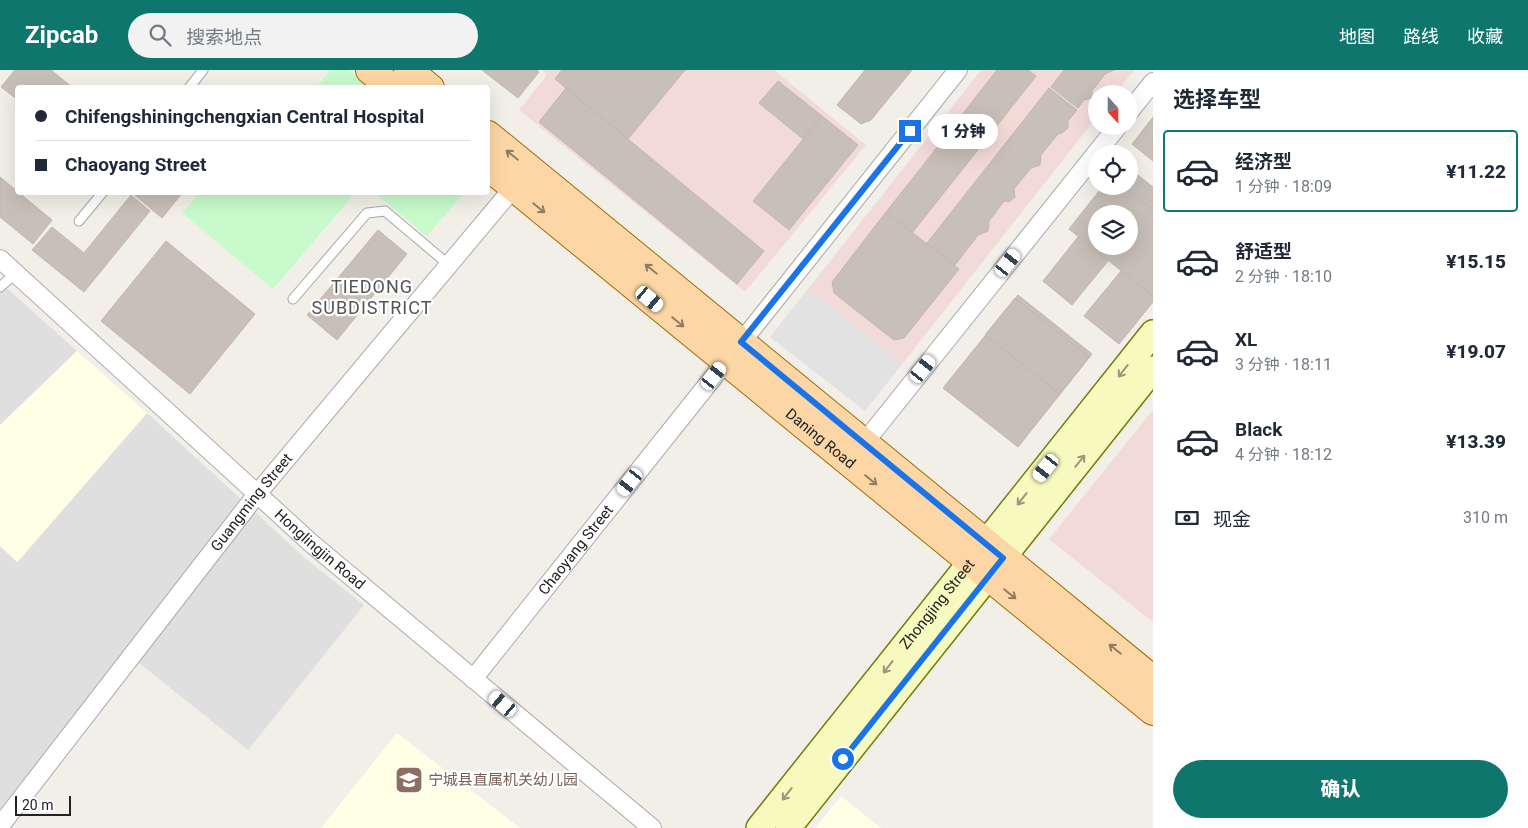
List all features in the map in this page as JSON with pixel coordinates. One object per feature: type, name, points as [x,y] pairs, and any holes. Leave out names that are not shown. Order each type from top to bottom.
[{"type":"main road","points":[[370,70],[388,85]]},
{"type":"main road","points":[[408,70],[426,85]]},
{"type":"main road","name":"Daning Road","points":[[490,137],[734,352],[987,560],[1153,680]]},
{"type":"main road","name":"Daning Road","points":[[490,168],[734,352],[864,443],[987,560],[1153,711]]},
{"type":"main road","name":"Zhongjing Street","points":[[788,828],[1153,333]]},
{"type":"main road","name":"Zhongjing Street","points":[[759,828],[987,560],[1153,369]]},
{"type":"street","name":"Chaoyang Street","points":[[473,679],[958,70]]},
{"type":"street","points":[[1138,103],[1151,90]]},
{"type":"street","points":[[864,443],[1111,135]]},
{"type":"street","name":"Guangming Street","points":[[0,826],[257,494],[514,187]]},
{"type":"street","name":"Honglingjin Road","points":[[0,259],[311,543],[652,828]]},
{"type":"lane","points":[[192,85],[204,70]]},
{"type":"lane","points":[[79,221],[101,195]]},
{"type":"lane","points":[[293,299],[367,213],[373,211],[385,211],[449,265]]},
{"type":"lane","points":[[0,287],[16,273]]},
{"type":"shaded area","points":[[542,70],[774,70],[866,145],[745,292],[519,110],[547,75]]},
{"type":"shaded area","points":[[981,70],[1134,70],[1122,85],[1088,85],[1088,128],[903,363],[808,289]]},
{"type":"shaded area","points":[[0,282],[77,351],[0,425]]},
{"type":"shaded area","points":[[808,289],[903,363],[865,411],[770,337]]},
{"type":"shaded area","points":[[77,351],[147,413],[17,562],[0,546],[0,425]]},
{"type":"shaded area","points":[[1153,410],[1153,622],[1049,539]]},
{"type":"shaded area","points":[[147,413],[306,559],[364,605],[248,750],[124,651],[0,810],[0,546],[18,562]]},
{"type":"shaded area","name":"宁城县直属机关幼儿园","points":[[397,733],[520,828],[321,828]]},
{"type":"shaded area","points":[[841,796],[881,828],[815,828]]},
{"type":"green space","points":[[330,70],[349,70],[368,85],[318,85]]},
{"type":"green space","points":[[197,195],[353,195],[273,289],[182,213]]},
{"type":"green space","points":[[377,195],[462,195],[427,236]]},
{"type":"building","points":[[15,70],[51,70],[69,85],[15,85],[15,98],[1,87]]},
{"type":"building","points":[[482,70],[537,70],[539,72],[518,98]]},
{"type":"building","points":[[562,70],[685,70],[628,139],[555,79]]},
{"type":"building","points":[[865,70],[912,70],[871,120],[861,124],[837,105]]},
{"type":"building","points":[[997,70],[1028,70],[1036,76],[977,151],[950,130]]},
{"type":"building","points":[[1064,70],[1114,70],[1105,74],[1097,85],[1088,85],[1088,99],[1084,100],[1078,108],[1051,87]]},
{"type":"building","points":[[778,81],[822,116],[803,139],[759,103]]},
{"type":"building","points":[[566,88],[764,251],[737,284],[539,122]]},
{"type":"building","points":[[1049,88],[1077,110],[1068,121],[1068,128],[1058,134],[1041,155],[1040,165],[1031,168],[1014,189],[1015,197],[1009,202],[1004,201],[989,221],[988,231],[978,235],[955,265],[927,243]]},
{"type":"building","points":[[822,116],[858,145],[789,230],[753,201]]},
{"type":"building","points":[[1153,117],[1153,161],[1138,149],[1138,145],[1132,144]]},
{"type":"building","points":[[951,130],[977,151],[912,233],[886,212]]},
{"type":"building","points":[[1138,175],[1153,187],[1153,210],[1134,195],[1138,195]]},
{"type":"building","points":[[0,177],[15,189],[15,195],[22,195],[52,220],[33,244],[0,217]]},
{"type":"building","points":[[131,195],[150,211],[84,292],[32,250],[52,227],[84,253]]},
{"type":"building","points":[[135,195],[181,195],[162,218]]},
{"type":"building","points":[[1096,195],[1134,195],[1153,210],[1153,296],[1102,255],[1138,255],[1138,205],[1088,205],[1088,244],[1069,229]]},
{"type":"building","points":[[886,212],[959,269],[904,338],[894,340],[834,293],[832,282]]},
{"type":"building","points":[[378,230],[407,254],[337,340],[307,315]]},
{"type":"building","points":[[1078,237],[1088,245],[1088,255],[1100,255],[1108,261],[1072,305],[1043,281]]},
{"type":"building","points":[[166,241],[255,314],[190,394],[101,321]]},
{"type":"building","points":[[1121,271],[1153,296],[1153,302],[1119,344],[1084,316]]},
{"type":"building","points":[[1018,295],[1092,354],[1018,447],[943,388]]},
{"type":"building","points":[[1015,298],[1089,357],[1060,394],[985,335]]},
{"type":"place","name":"宁城县直属机关幼儿园","points":[[409,780]]},
{"type":"district","name":"TIEDONG SUBDISTRICT","points":[[372,296]]},
{"type":"route","points":[[843,759],[1003,558],[741,342],[910,131]]}]
